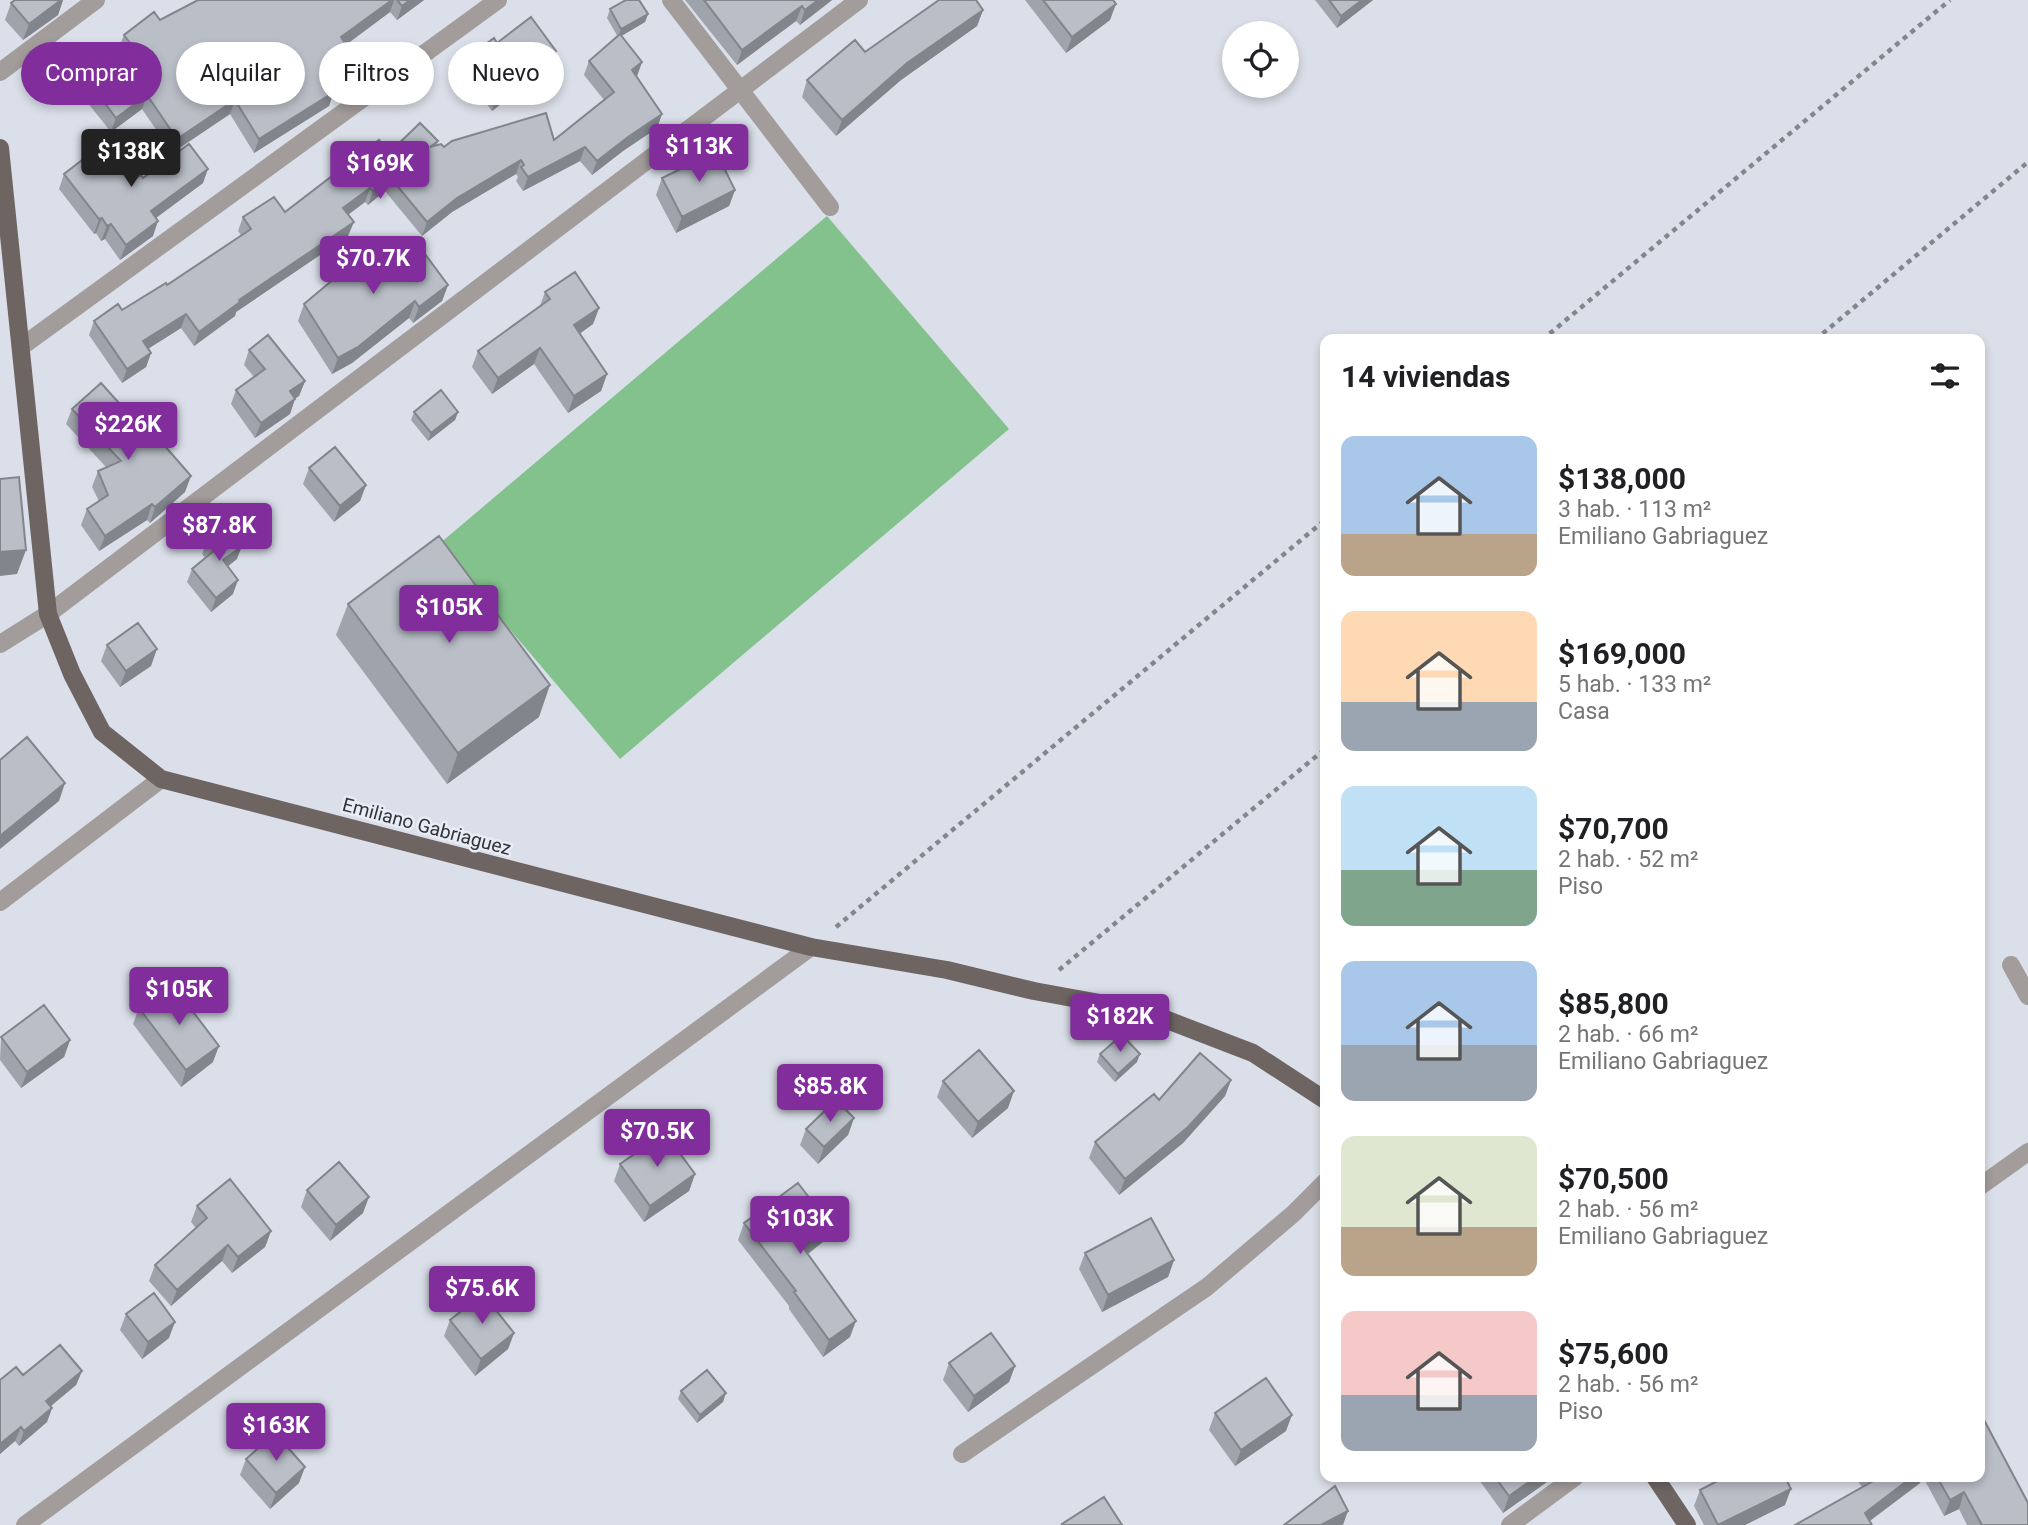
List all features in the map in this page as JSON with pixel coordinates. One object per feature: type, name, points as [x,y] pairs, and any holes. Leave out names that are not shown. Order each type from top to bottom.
[{"type":"main road","name":"Emiliano Gabriaguez","points":[[0,148],[48,614],[72,674],[102,732],[161,779],[811,947],[947,970],[1034,991],[1144,1011],[1253,1053],[1320,1098]]},
{"type":"main road","points":[[1658,1482],[1687,1525]]},
{"type":"street","points":[[0,72],[96,0]]},
{"type":"street","points":[[21,347],[498,0]]},
{"type":"street","points":[[671,0],[830,208]]},
{"type":"street","points":[[0,644],[48,614],[859,0]]},
{"type":"street","points":[[0,902],[161,779]]},
{"type":"street","points":[[25,1525],[811,947]]},
{"type":"street","points":[[2011,965],[2028,996]]},
{"type":"street","points":[[1985,1183],[2028,1152]]},
{"type":"street","points":[[962,1454],[1207,1287],[1293,1214],[1320,1187]]},
{"type":"street","points":[[1510,1525],[1568,1482]]},
{"type":"path","points":[[1549,334],[1950,0]]},
{"type":"path","points":[[1822,334],[2028,162]]},
{"type":"path","points":[[811,947],[1320,524]]},
{"type":"path","points":[[1034,991],[1320,753]]},
{"type":"green space","points":[[827,216],[1009,429],[620,759],[438,545]]},
{"type":"building","points":[[15,0],[61,0],[29,24],[11,3]]},
{"type":"building","points":[[198,0],[392,0],[341,37],[344,42],[319,42],[319,101],[259,139],[238,105],[305,105],[305,42],[176,42],[176,105],[228,105],[177,139],[154,105],[162,105],[162,42],[129,42],[124,35],[154,12],[160,20]]},
{"type":"building","points":[[397,0],[410,0],[402,6]]},
{"type":"building","points":[[626,0],[639,0],[648,14],[621,29],[610,9]]},
{"type":"building","points":[[704,0],[818,0],[805,10],[802,6],[742,50]]},
{"type":"building","points":[[939,0],[976,0],[983,10],[907,63],[842,120],[807,80],[855,40],[865,52]]},
{"type":"building","points":[[1043,0],[1113,0],[1116,4],[1072,37]]},
{"type":"building","points":[[1329,0],[1362,0],[1341,16]]},
{"type":"building","points":[[531,17],[549,42],[498,42]]},
{"type":"building","points":[[620,34],[642,62],[632,70],[662,114],[597,161],[585,147],[528,177],[521,167],[524,165],[521,160],[457,198],[427,222],[390,177],[373,191],[370,188],[343,208],[354,222],[239,300],[240,302],[199,332],[186,314],[143,341],[151,353],[127,369],[94,321],[118,304],[122,310],[166,283],[167,285],[251,229],[243,217],[274,197],[285,212],[379,140],[389,153],[420,123],[438,141],[430,147],[441,144],[444,147],[452,141],[546,113],[554,140],[614,92],[589,61]]},
{"type":"building","points":[[106,105],[134,105],[116,118]]},
{"type":"building","points":[[103,144],[132,181],[141,175],[143,178],[189,144],[208,169],[151,211],[158,221],[126,245],[111,224],[107,226],[102,218],[99,219],[64,174]]},
{"type":"building","points":[[716,152],[735,190],[682,217],[662,178]]},
{"type":"building","points":[[413,238],[448,285],[419,307],[415,301],[358,347],[338,358],[304,304],[365,253],[375,266]]},
{"type":"building","points":[[575,272],[599,308],[574,325],[607,374],[574,396],[540,348],[498,378],[478,351],[550,299],[545,292]]},
{"type":"building","points":[[268,335],[305,381],[290,391],[295,399],[261,423],[236,390],[265,369],[249,350]]},
{"type":"building","points":[[101,383],[127,412],[164,445],[191,476],[155,507],[152,504],[105,536],[87,509],[108,495],[98,471],[121,461],[72,409]]},
{"type":"building","points":[[441,390],[458,412],[431,433],[414,412]]},
{"type":"building","points":[[335,447],[366,485],[340,506],[309,468]]},
{"type":"building","points":[[19,477],[26,550],[0,552],[0,479]]},
{"type":"building","points":[[226,526],[242,546],[223,560],[238,580],[216,598],[192,569],[215,550],[207,541]]},
{"type":"building","points":[[439,536],[550,685],[458,753],[348,604]]},
{"type":"building","points":[[138,623],[157,649],[126,671],[107,645]]},
{"type":"building","points":[[27,737],[65,783],[0,836],[0,760]]},
{"type":"building","points":[[172,984],[219,1046],[186,1070],[139,1008]]},
{"type":"building","points":[[44,1005],[70,1040],[27,1072],[1,1037]]},
{"type":"building","points":[[1122,1035],[1140,1054],[1118,1074],[1100,1054]]},
{"type":"building","points":[[979,1050],[1014,1091],[978,1122],[943,1081]]},
{"type":"building","points":[[1200,1053],[1231,1080],[1188,1127],[1125,1179],[1095,1142],[1154,1094],[1159,1100]]},
{"type":"building","points":[[836,1100],[854,1118],[824,1147],[806,1129]]},
{"type":"building","points":[[665,1133],[695,1174],[650,1206],[620,1164]]},
{"type":"building","points":[[339,1162],[369,1197],[336,1225],[307,1190]]},
{"type":"building","points":[[230,1179],[271,1231],[238,1257],[228,1245],[177,1290],[155,1265],[207,1218],[197,1206]]},
{"type":"building","points":[[798,1183],[830,1225],[802,1246],[856,1321],[829,1340],[794,1292],[796,1291],[744,1223]]},
{"type":"building","points":[[1151,1218],[1174,1260],[1108,1295],[1085,1253]]},
{"type":"building","points":[[154,1293],[175,1322],[148,1342],[126,1314]]},
{"type":"building","points":[[483,1294],[514,1333],[481,1359],[450,1320]]},
{"type":"building","points":[[991,1333],[1015,1366],[974,1396],[949,1363]]},
{"type":"building","points":[[60,1345],[82,1371],[46,1401],[52,1408],[24,1431],[21,1427],[0,1444],[0,1380],[16,1367],[23,1375]]},
{"type":"building","points":[[707,1370],[726,1393],[700,1415],[681,1391]]},
{"type":"building","points":[[1266,1378],[1292,1415],[1241,1450],[1215,1413]]},
{"type":"building","points":[[1985,1422],[2028,1503],[2028,1525],[1982,1525],[1964,1492],[1950,1500],[1940,1482],[1985,1482]]},
{"type":"building","points":[[275,1433],[305,1467],[276,1493],[246,1459]]},
{"type":"building","points":[[1499,1482],[1529,1482],[1509,1496]]},
{"type":"building","points":[[1715,1482],[1788,1482],[1791,1489],[1718,1525],[1700,1490]]},
{"type":"building","points":[[1871,1482],[1905,1482],[1865,1513],[1872,1525],[1795,1525]]},
{"type":"building","points":[[1335,1486],[1348,1511],[1321,1525],[1284,1525]]},
{"type":"building","points":[[1104,1497],[1122,1525],[1062,1524]]}]
